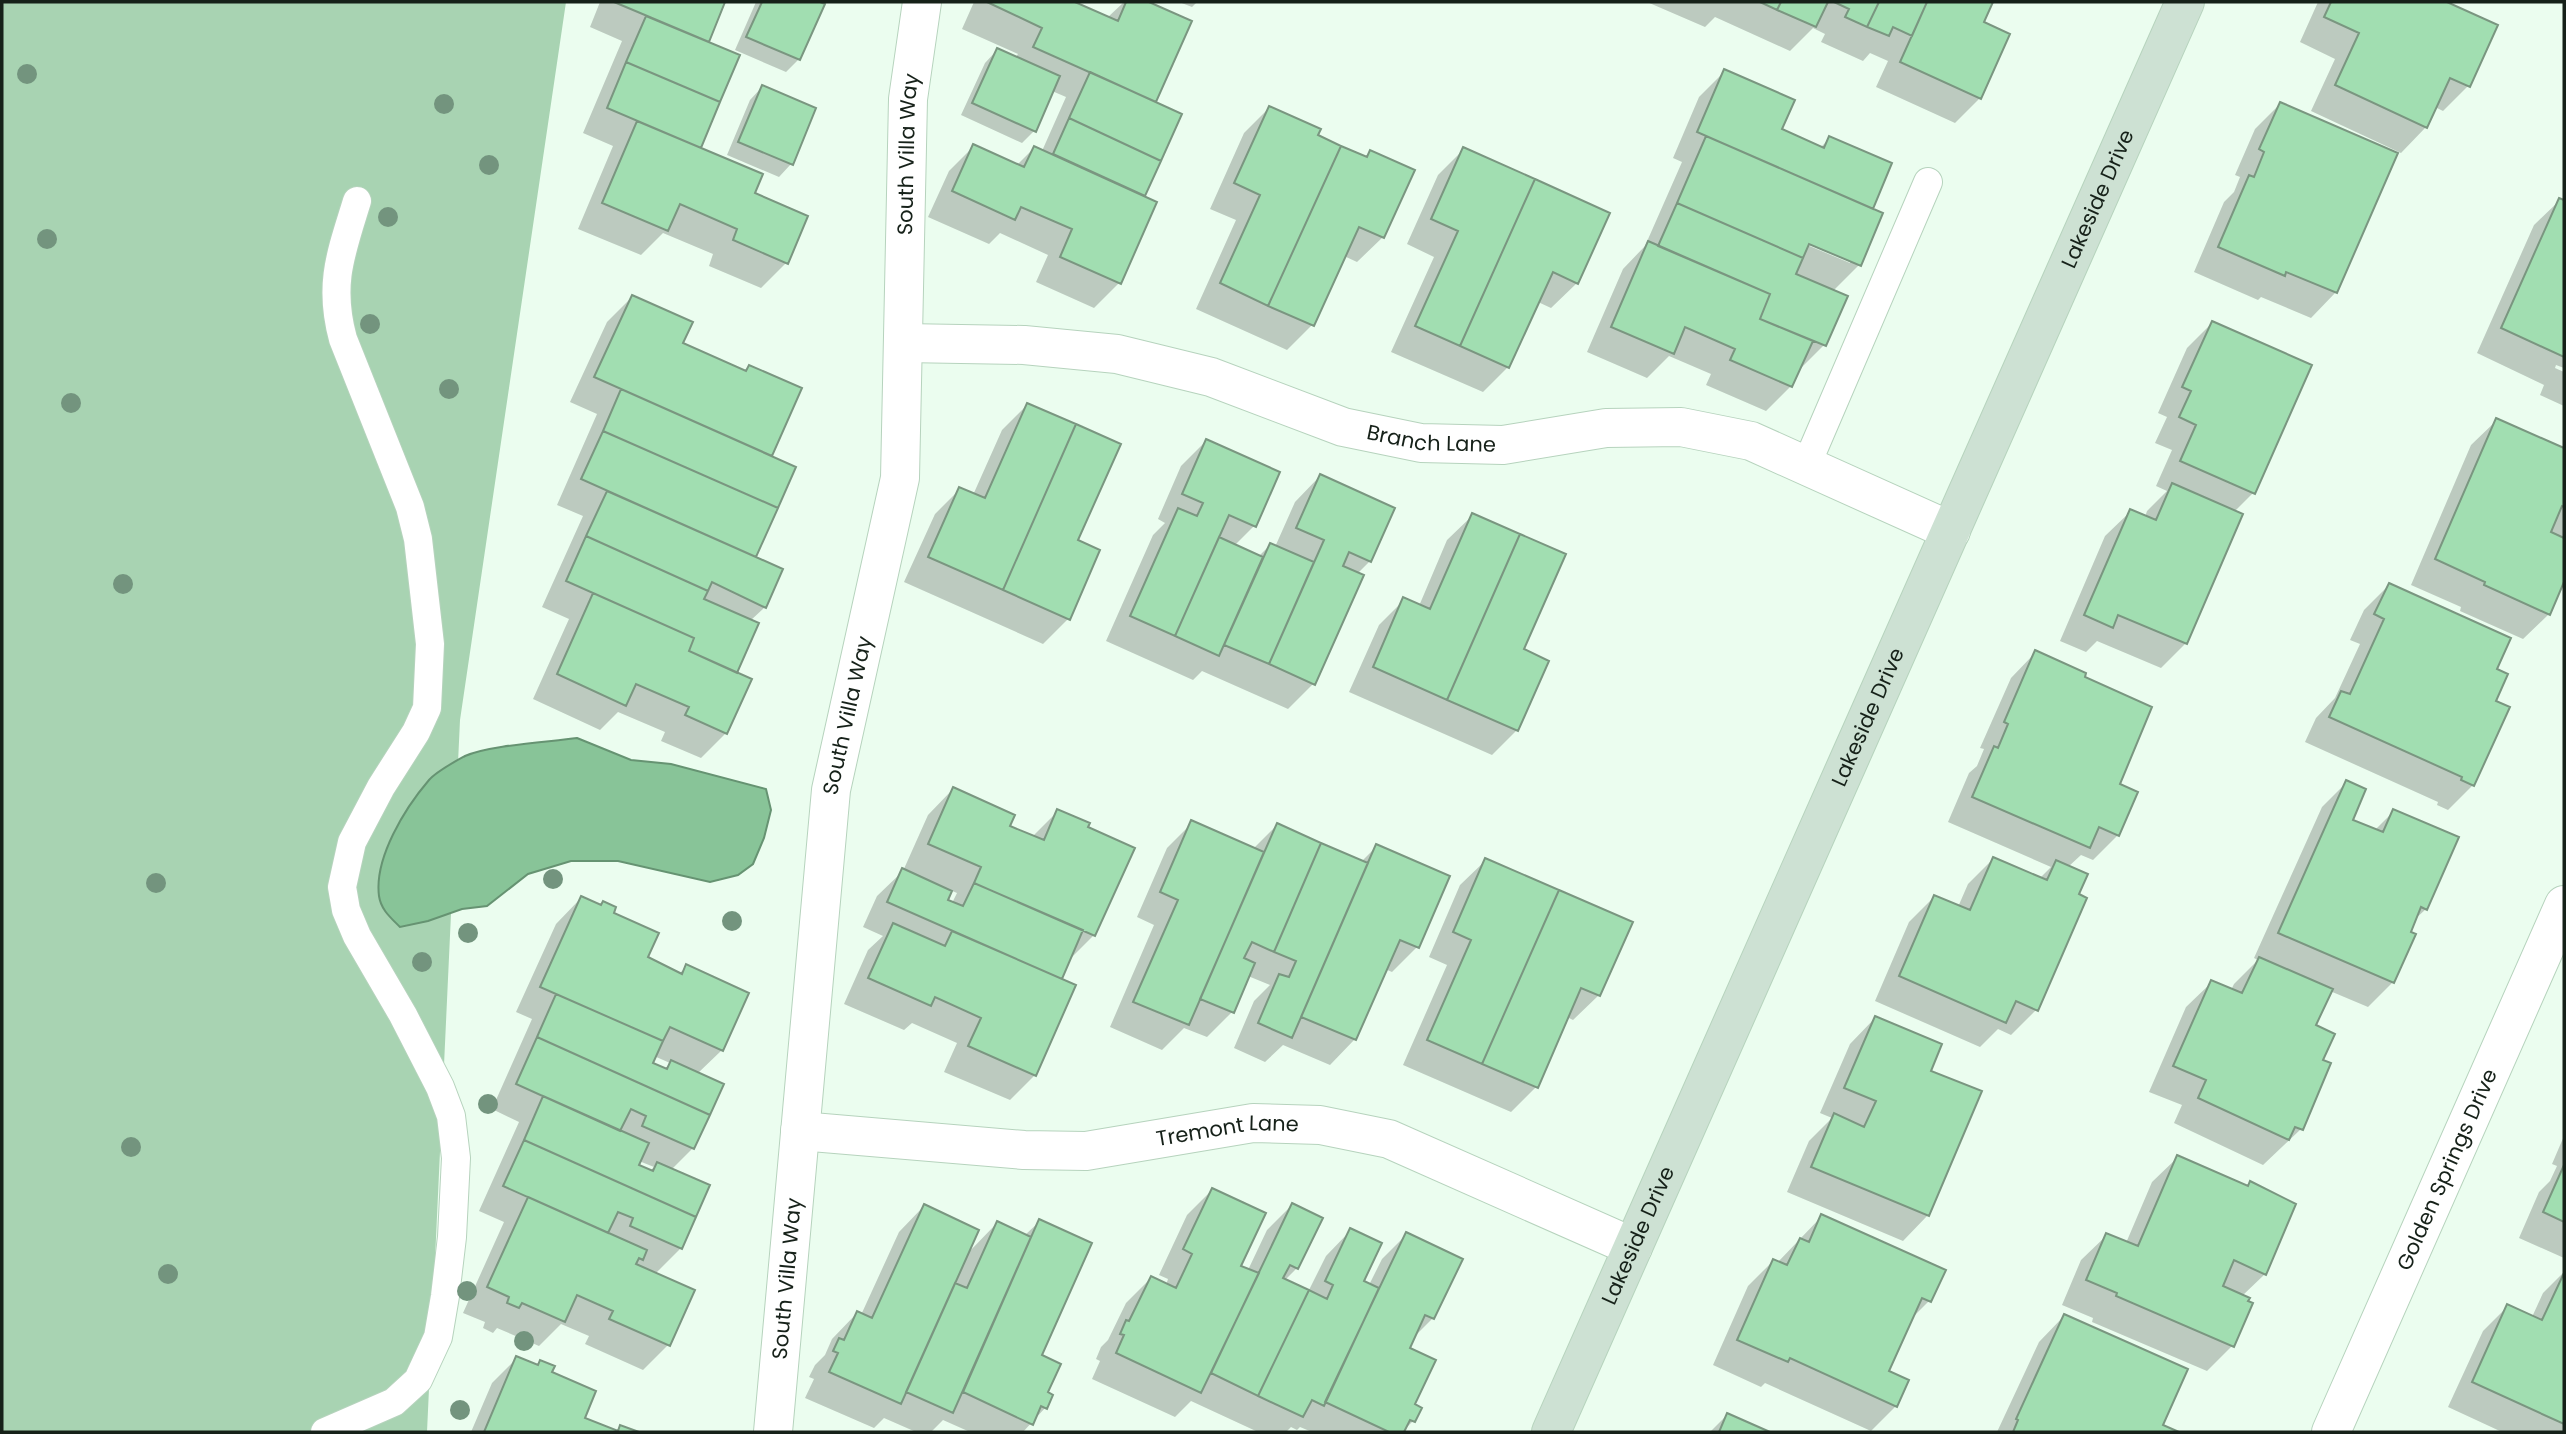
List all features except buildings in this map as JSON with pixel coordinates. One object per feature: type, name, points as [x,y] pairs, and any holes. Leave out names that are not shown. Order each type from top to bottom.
[{"type":"main road","name":"Lakeside Drive","points":[[1551,1432],[2185,2]]},
{"type":"street","name":"South Villa Way","points":[[773,1432],[831,790],[900,478],[908,99],[922,2]]},
{"type":"street","name":"Branch Lane","points":[[904,343],[1024,345],[1116,355],[1211,377],[1343,427],[1421,443],[1503,445],[1605,428],[1681,427],[1751,442],[1951,531]]},
{"type":"street","name":"Golden Springs Drive","points":[[2330,1432],[2564,905]]},
{"type":"street","name":"Tremont Lane","points":[[800,1131],[1024,1150],[1086,1151],[1253,1123],[1320,1125],[1389,1139],[1633,1247]]},
{"type":"lane","points":[[1806,466],[1928,182]]},
{"type":"lane","points":[[325,1432],[394,1402],[418,1380],[438,1337],[452,1237],[456,1158],[451,1116],[440,1087],[403,1015],[357,936],[346,910],[342,887],[352,842],[381,787],[416,732],[427,708],[429,676],[429,630],[418,539],[410,507],[343,339],[337,317],[335,293],[338,264],[357,201]]},
{"type":"shaded area","points":[[2,2],[566,2],[460,720],[427,1432],[2,1432]]},
{"type":"shaded area","points":[[577,738],[631,760],[671,764],[766,789],[771,810],[764,838],[753,864],[738,875],[710,882],[618,861],[571,861],[528,874],[487,906],[462,909],[400,927],[380,901],[381,866],[401,819],[429,780],[451,764],[476,752]]}]
